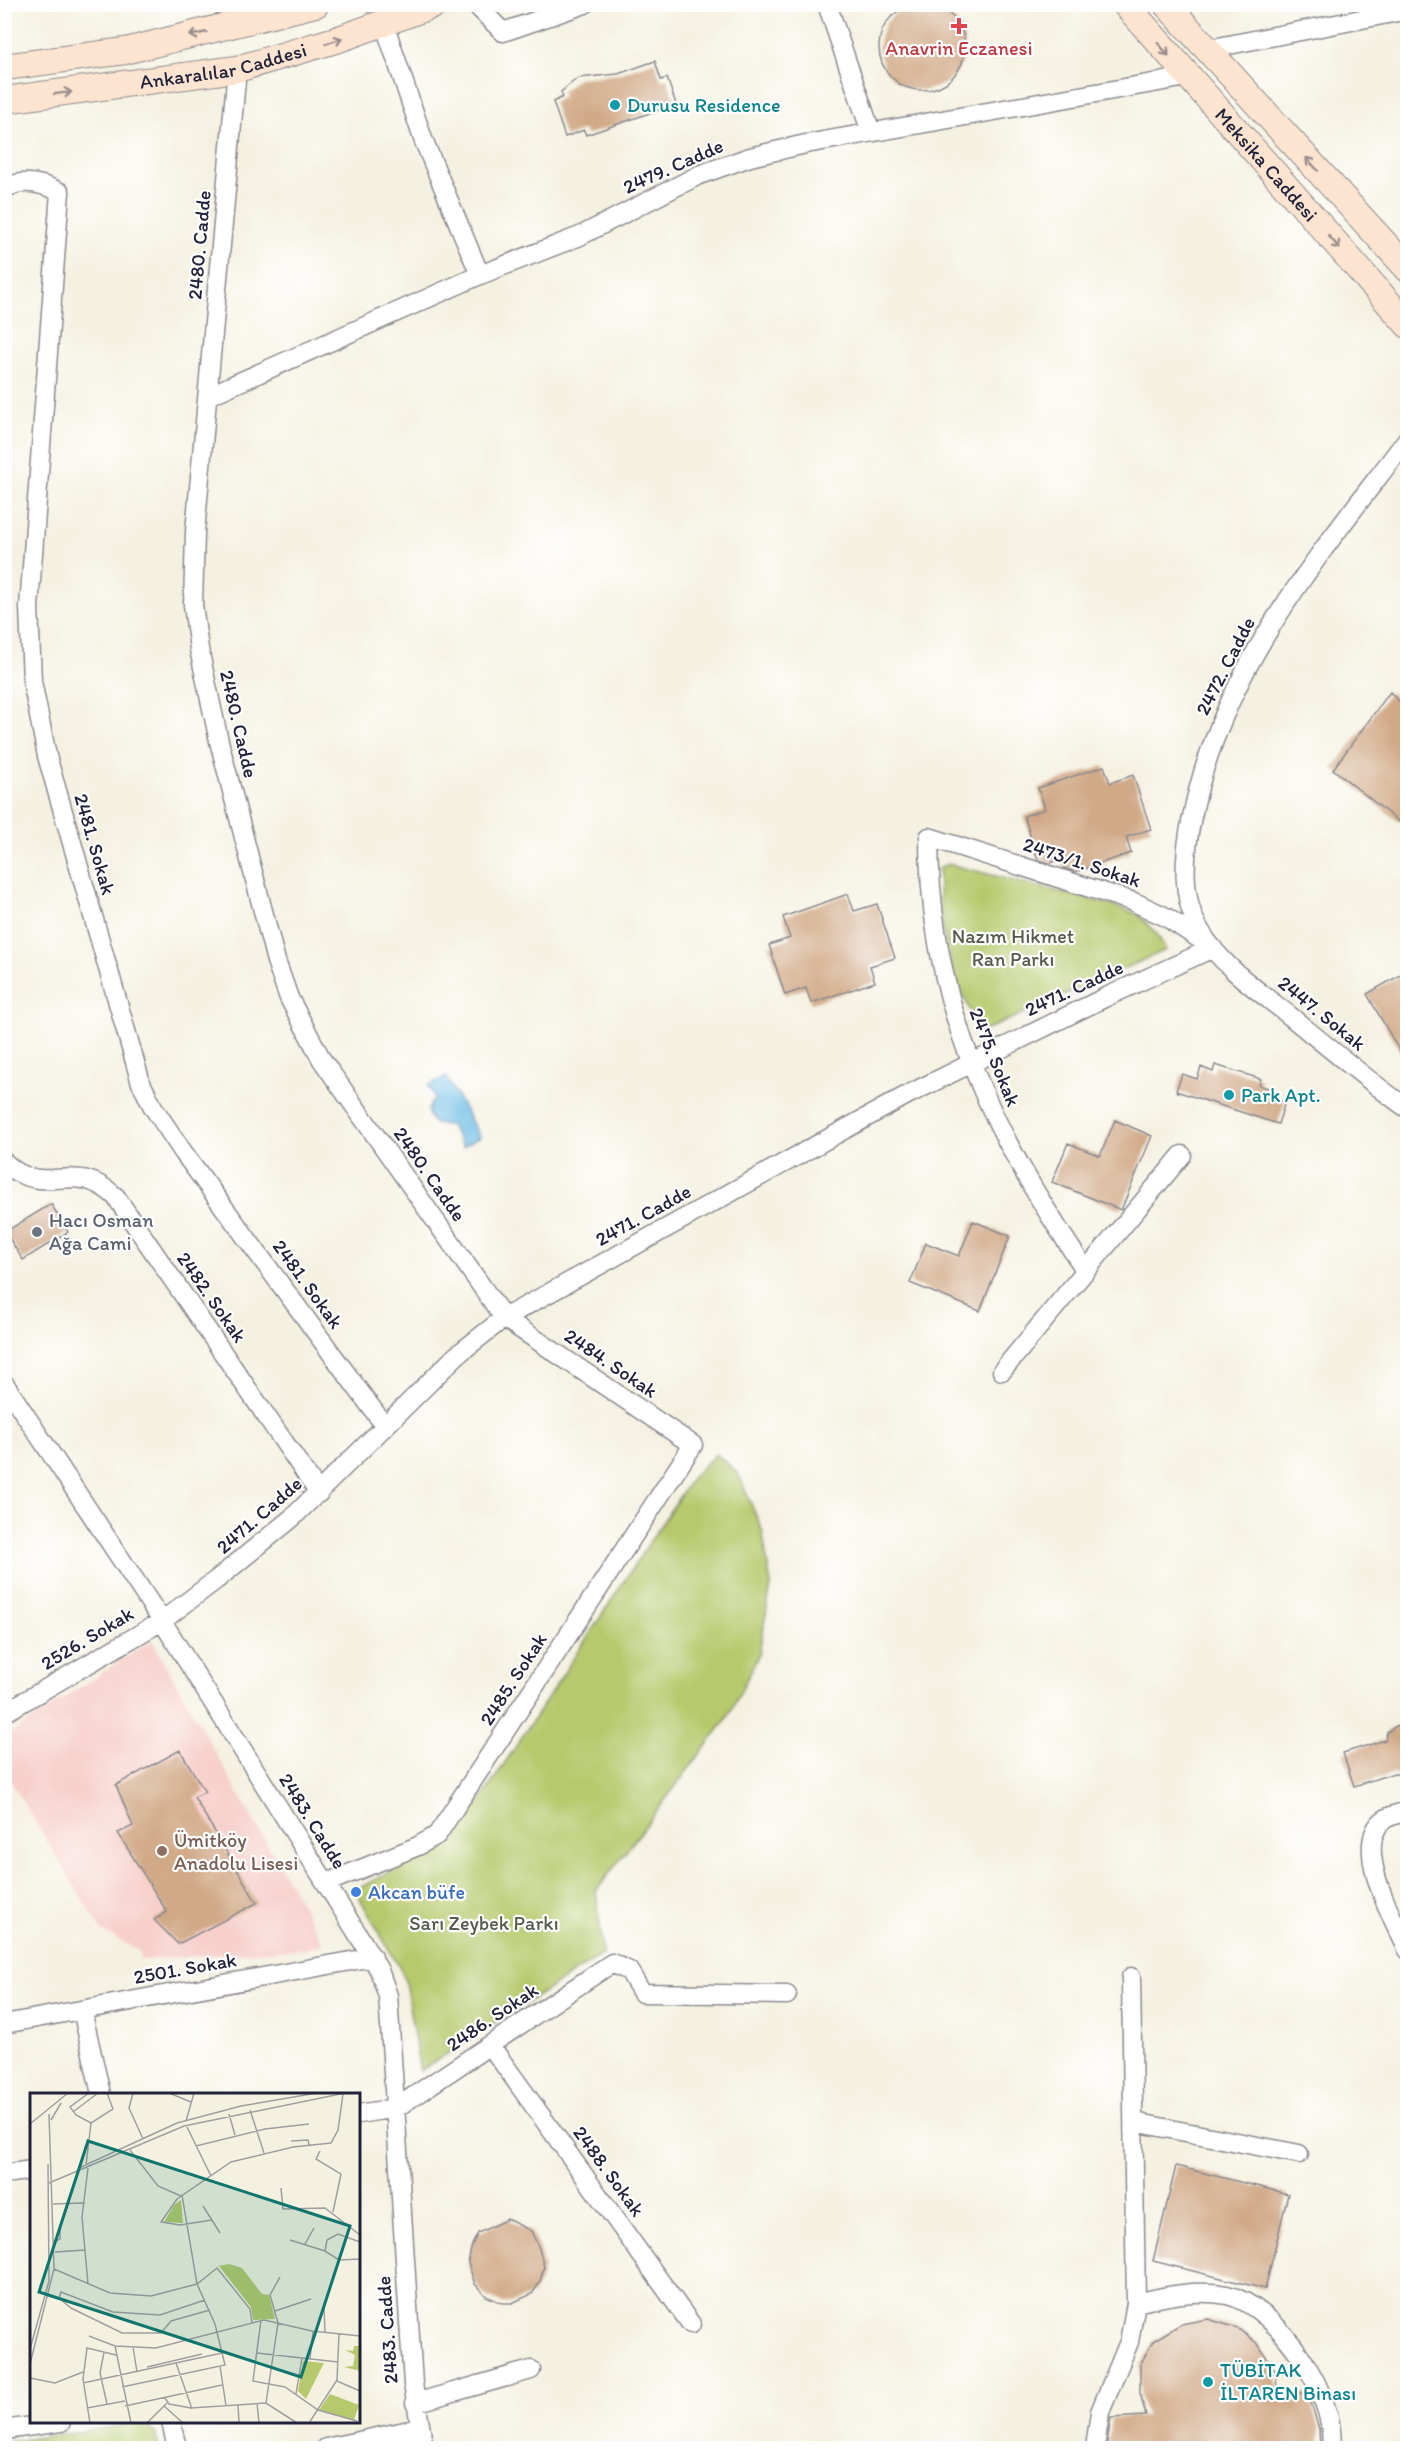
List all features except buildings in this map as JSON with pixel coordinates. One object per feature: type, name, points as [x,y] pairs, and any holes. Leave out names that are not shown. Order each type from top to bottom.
[{"type":"main road","name":"Ankaralılar Caddesi","points":[[4,67],[124,51],[237,26],[316,4]]},
{"type":"main road","name":"Ankaralılar Caddesi","points":[[4,100],[237,69],[339,39],[436,4]]},
{"type":"main road","name":"Meksika Caddesi","points":[[1125,4],[1407,326]]},
{"type":"main road","name":"Meksika Caddesi","points":[[1166,4],[1407,269]]},
{"type":"main road","points":[[237,26],[237,69]]},
{"type":"street","points":[[475,4],[503,32],[585,4]]},
{"type":"street","points":[[827,4],[872,132]]},
{"type":"street","points":[[1208,49],[1407,10]]},
{"type":"street","points":[[384,23],[423,139],[480,275]]},
{"type":"street","name":"2480. Cadde","points":[[237,69],[195,532],[193,605],[211,708],[276,961],[297,1015],[322,1059],[504,1318]]},
{"type":"street","name":"2479. Cadde","points":[[208,396],[480,275],[580,236],[699,175],[750,157],[872,132],[1187,77]]},
{"type":"street","name":"2481. Sokak","points":[[4,190],[22,183],[36,183],[60,192],[29,607],[32,681],[47,756],[141,1083],[153,1107],[183,1152],[385,1426]]},
{"type":"street","name":"2472. Cadde","points":[[1213,948],[1201,932],[1191,912],[1186,890],[1186,867],[1195,803],[1212,741],[1236,687],[1276,616],[1407,438]]},
{"type":"street","name":"2473/1. Sokak","points":[[929,837],[1134,902],[1166,916],[1213,948]]},
{"type":"street","name":"2475. Sokak","points":[[929,837],[929,878],[941,966],[952,1011],[987,1104],[1011,1151],[1039,1201],[1086,1270]]},
{"type":"street","name":"2471. Cadde","points":[[162,1621],[249,1554],[319,1492],[457,1355],[504,1318],[823,1140],[971,1062],[1213,948]]},
{"type":"street","name":"2447. Sokak","points":[[1213,948],[1249,983],[1407,1109]]},
{"type":"street","points":[[1002,1371],[1182,1155]]},
{"type":"street","name":"2482. Sokak","points":[[4,1162],[21,1174],[41,1178],[82,1178],[100,1183],[116,1197],[319,1492]]},
{"type":"street","name":"2484. Sokak","points":[[504,1318],[693,1445]]},
{"type":"street","name":"2483. Cadde","points":[[4,1383],[162,1621],[373,1958],[388,1996],[415,2403],[424,2448]]},
{"type":"street","name":"2485. Sokak","points":[[326,1883],[418,1846],[437,1835],[693,1445]]},
{"type":"street","name":"2526. Sokak","points":[[4,1713],[162,1621]]},
{"type":"street","points":[[1407,1811],[1386,1818],[1375,1832],[1371,1851],[1378,1882],[1407,1950]]},
{"type":"street","name":"2501. Sokak","points":[[4,2024],[373,1958]]},
{"type":"street","name":"2486. Sokak","points":[[396,2108],[612,1964],[629,1971],[642,1993],[787,1995]]},
{"type":"street","points":[[1095,2448],[1100,2412],[1130,2342],[1136,2303],[1131,1977]]},
{"type":"street","points":[[82,2010],[101,2093]]},
{"type":"street","name":"2488. Sokak","points":[[490,2045],[691,2324]]},
{"type":"street","points":[[360,2114],[396,2108]]},
{"type":"street","points":[[1134,2121],[1299,2154]]},
{"type":"street","points":[[4,2174],[30,2170]]},
{"type":"street","points":[[1136,2303],[1205,2292],[1229,2295],[1252,2306],[1283,2333],[1309,2369],[1323,2402],[1333,2436],[1331,2448]]},
{"type":"street","points":[[415,2403],[531,2370]]},
{"type":"street","points":[[4,2430],[48,2423]]},
{"type":"street","points":[[171,2423],[177,2448]]},
{"type":"street","points":[[327,2448],[419,2428]]},
{"type":"shaded area","name":"Ümitköy Anadolu Lisesi","points":[[152,1640],[323,1943],[305,1949],[140,1960],[139,1951],[102,1931],[5,1772],[5,1737]]},
{"type":"green space","name":"Nazım Hikmet Ran Parkı","points":[[948,864],[1112,905],[1139,915],[1156,933],[1166,950],[981,1032],[954,973],[944,934],[940,913],[939,868]]},
{"type":"green space","name":"Sarı Zeybek Parkı","points":[[716,1454],[738,1473],[762,1530],[771,1585],[759,1654],[728,1717],[596,1891],[603,1954],[420,2071],[404,1976],[355,1890],[457,1836],[693,1476]]},
{"type":"green space","points":[[141,2423],[156,2434],[159,2448],[5,2448],[5,2442]]},
{"type":"water","points":[[446,1076],[480,1137],[463,1147],[450,1125],[435,1124],[429,1115],[430,1104],[435,1098],[428,1086]]},
{"type":"place","name":"Anavrin Eczanesi","points":[[959,26]]},
{"type":"place","name":"Durusu Residence","points":[[615,105]]},
{"type":"place","name":"Park Apt.","points":[[1229,1095]]},
{"type":"place","name":"Hacı Osman Ağa Cami","points":[[37,1232]]},
{"type":"place","name":"Ümitköy Anadolu Lisesi","points":[[162,1851]]},
{"type":"place","name":"Akcan büfe","points":[[356,1892]]},
{"type":"place","name":"TÜBİTAK İLTAREN Binası","points":[[1208,2382]]}]
